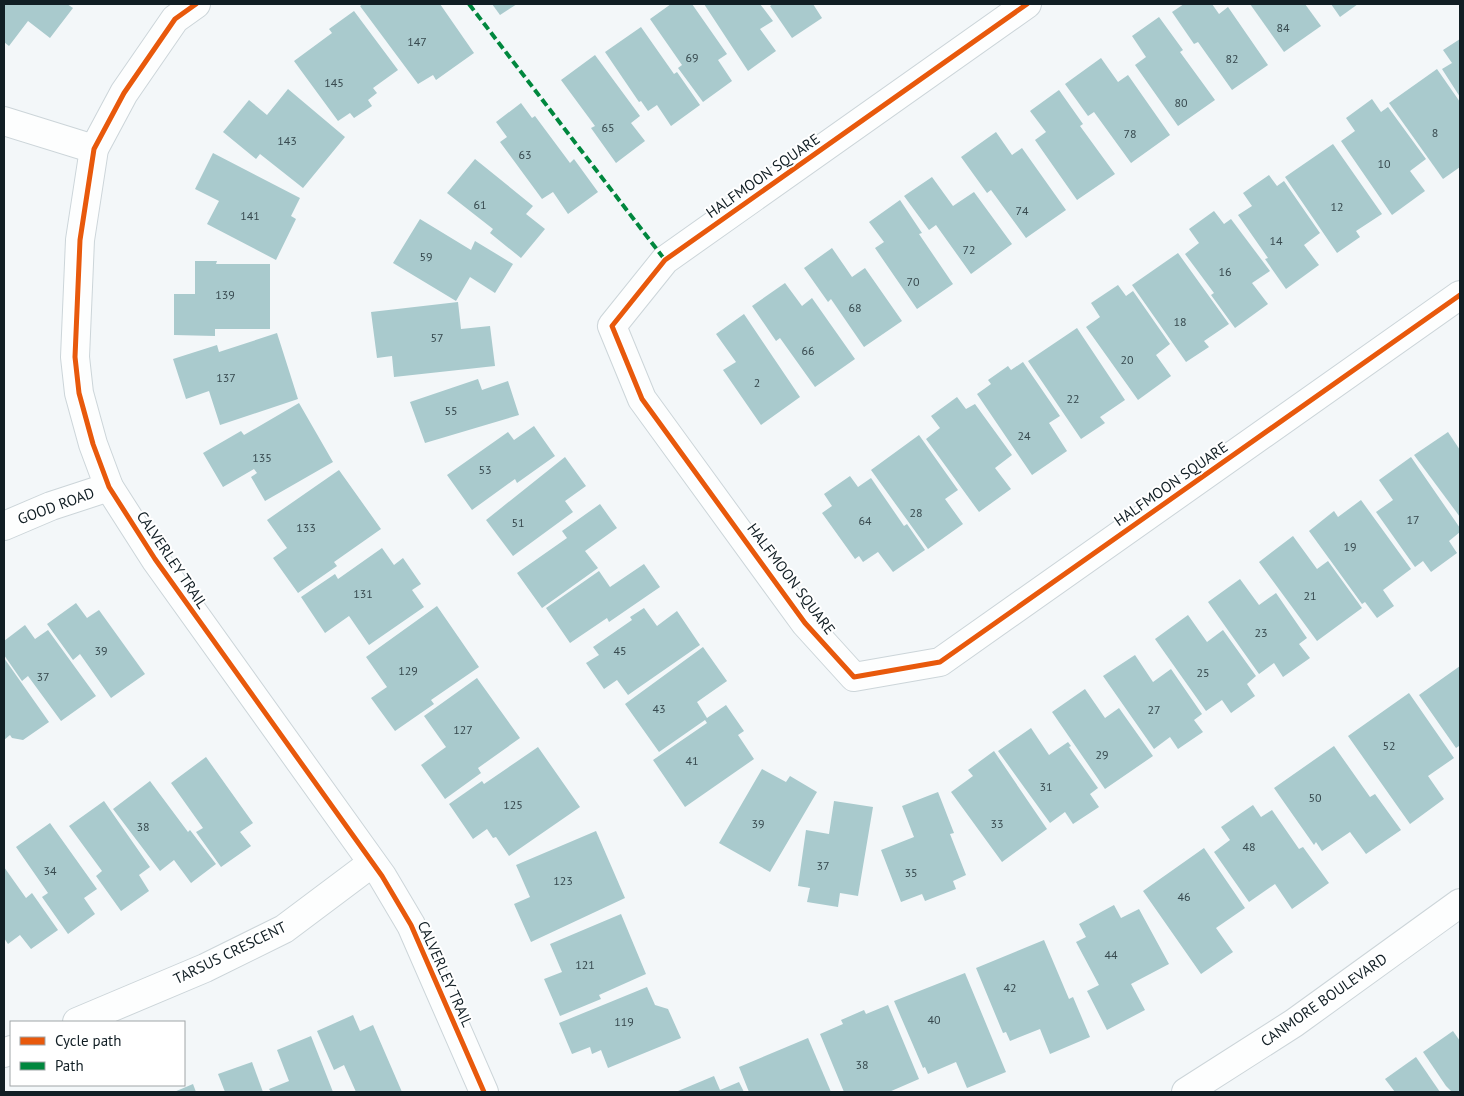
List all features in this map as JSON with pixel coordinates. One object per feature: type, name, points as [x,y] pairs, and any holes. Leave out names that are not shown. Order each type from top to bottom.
[{"type":"street","name":"CALVERLEY TRAIL","points":[[196,4],[175,19],[124,93],[94,149],[80,240],[75,357],[79,393],[93,444],[109,487],[155,559],[352,831],[382,876],[410,925],[484,1092]]},
{"type":"street","name":"HALFMOON SQUARE","points":[[1027,4],[666,260],[612,326],[642,399],[805,623],[854,677],[940,662],[1460,295]]},
{"type":"street","points":[[4,120],[94,149]]},
{"type":"street","name":"GOOD ROAD","points":[[4,526],[52,506],[109,487]]},
{"type":"street","name":"TARSUS CRESCENT","points":[[79,1021],[205,968],[284,929],[372,863]]},
{"type":"street","name":"CANMORE BOULEVARD","points":[[1186,1092],[1294,1023],[1460,903]]},
{"type":"building","points":[[4,4],[67,4],[73,8],[50,38],[28,21],[9,46],[4,42]]},
{"type":"building","points":[[363,4],[440,4],[474,53],[436,80],[433,75],[418,84],[360,6]]},
{"type":"building","points":[[492,4],[517,4],[500,15]]},
{"type":"building","points":[[671,4],[692,4],[727,54],[718,60],[732,81],[703,102],[678,68],[682,65],[650,19]]},
{"type":"building","points":[[704,4],[760,4],[773,21],[760,29],[776,51],[748,71]]},
{"type":"building","points":[[773,4],[813,4],[822,18],[792,38],[770,6]]},
{"type":"building","points":[[1184,4],[1212,4],[1219,14],[1228,7],[1268,65],[1232,90],[1198,42],[1194,44],[1172,12]]},
{"type":"building","points":[[1250,4],[1305,4],[1321,26],[1284,52]]},
{"type":"building","points":[[1331,4],[1358,4],[1340,17]]},
{"type":"building","points":[[354,11],[398,70],[373,88],[377,93],[368,100],[372,106],[354,118],[350,113],[338,121],[294,61],[332,33],[329,29]]},
{"type":"building","points":[[1159,17],[1183,50],[1180,52],[1215,100],[1178,126],[1135,65],[1146,57],[1132,36]]},
{"type":"building","points":[[641,27],[674,74],[677,72],[700,105],[671,126],[657,105],[648,111],[641,101],[639,102],[605,52]]},
{"type":"building","points":[[1460,39],[1460,97],[1442,69],[1452,63],[1443,50]]},
{"type":"building","points":[[595,55],[640,116],[631,123],[645,141],[616,163],[591,128],[595,126],[561,80]]},
{"type":"building","points":[[1101,58],[1118,82],[1128,75],[1170,135],[1131,163],[1094,112],[1088,116],[1065,84]]},
{"type":"building","points":[[1437,69],[1460,102],[1460,167],[1443,179],[1389,103]]},
{"type":"building","points":[[288,89],[345,137],[303,188],[260,154],[256,159],[223,132],[249,100],[267,115]]},
{"type":"building","points":[[1059,90],[1083,124],[1080,126],[1115,174],[1077,200],[1035,140],[1046,132],[1030,111]]},
{"type":"building","points":[[1372,99],[1381,112],[1388,107],[1426,159],[1410,171],[1425,191],[1392,215],[1341,141],[1355,131],[1346,118]]},
{"type":"building","points":[[521,103],[532,118],[535,116],[570,163],[574,159],[598,192],[568,214],[553,192],[542,199],[500,142],[507,137],[496,122]]},
{"type":"building","points":[[996,132],[1012,155],[1022,148],[1066,210],[1026,238],[991,190],[987,193],[961,157]]},
{"type":"building","points":[[1333,144],[1382,214],[1356,231],[1360,237],[1337,253],[1285,177]]},
{"type":"building","points":[[213,153],[300,198],[291,216],[296,219],[276,260],[207,224],[219,201],[195,189]]},
{"type":"building","points":[[475,159],[533,206],[526,214],[545,229],[521,258],[490,233],[493,229],[447,193]]},
{"type":"building","points":[[1269,175],[1277,186],[1284,181],[1320,233],[1304,245],[1319,265],[1286,289],[1265,259],[1268,258],[1238,215],[1252,206],[1243,193]]},
{"type":"building","points":[[932,177],[953,206],[974,192],[1012,244],[971,274],[936,225],[929,230],[904,196]]},
{"type":"building","points":[[900,200],[922,233],[919,234],[953,284],[917,309],[875,248],[884,242],[869,222]]},
{"type":"building","points":[[1214,211],[1224,224],[1231,219],[1270,271],[1252,283],[1268,304],[1235,328],[1211,295],[1214,293],[1185,254],[1199,243],[1189,229]]},
{"type":"building","points":[[420,219],[471,250],[475,241],[513,264],[495,293],[470,277],[456,301],[393,263]]},
{"type":"building","points":[[832,248],[852,277],[865,268],[902,321],[864,347],[831,299],[828,302],[804,268]]},
{"type":"building","points":[[1178,253],[1229,324],[1204,341],[1209,347],[1186,362],[1132,285]]},
{"type":"building","points":[[195,261],[217,261],[216,264],[270,264],[270,329],[215,329],[215,336],[174,335],[174,294],[195,294]]},
{"type":"building","points":[[785,283],[802,306],[812,298],[855,359],[815,387],[780,338],[776,341],[752,306]]},
{"type":"building","points":[[1118,285],[1126,296],[1133,291],[1170,344],[1156,355],[1171,376],[1138,400],[1086,327],[1100,317],[1091,303]]},
{"type":"building","points":[[458,302],[461,329],[490,326],[495,366],[394,377],[392,356],[377,358],[371,312]]},
{"type":"building","points":[[744,314],[800,397],[761,425],[723,370],[736,362],[716,334]]},
{"type":"building","points":[[1077,328],[1125,400],[1100,417],[1105,423],[1081,439],[1028,361]]},
{"type":"building","points":[[277,333],[298,399],[220,425],[209,391],[186,399],[173,359],[217,345],[219,352]]},
{"type":"building","points":[[1023,362],[1060,416],[1049,423],[1067,451],[1032,475],[977,394],[991,384],[988,380],[1008,366],[1011,370]]},
{"type":"building","points":[[478,379],[482,390],[508,381],[519,415],[425,443],[410,402]]},
{"type":"building","points":[[957,397],[966,409],[975,404],[1012,455],[995,468],[1011,489],[979,512],[926,439],[940,428],[931,416]]},
{"type":"building","points":[[299,403],[333,462],[265,501],[251,477],[257,473],[254,469],[223,487],[203,453],[241,431],[244,435]]},
{"type":"building","points":[[534,426],[555,456],[517,483],[515,479],[472,510],[447,475],[508,432],[514,440]]},
{"type":"building","points":[[1448,432],[1460,450],[1460,517],[1414,455]]},
{"type":"building","points":[[919,435],[958,490],[945,499],[963,524],[928,549],[871,470]]},
{"type":"building","points":[[565,457],[586,486],[565,501],[573,512],[513,556],[486,520]]},
{"type":"building","points":[[1411,457],[1460,528],[1460,532],[1449,541],[1457,553],[1431,572],[1423,561],[1415,567],[1376,512],[1393,500],[1379,480]]},
{"type":"building","points":[[339,470],[381,529],[334,562],[337,566],[298,593],[273,558],[287,548],[267,520]]},
{"type":"building","points":[[850,476],[858,487],[871,478],[904,526],[907,524],[925,550],[893,572],[878,552],[863,562],[859,556],[855,559],[822,513],[832,506],[824,494]]},
{"type":"building","points":[[1361,500],[1411,569],[1383,590],[1394,606],[1377,618],[1365,602],[1362,604],[1309,531],[1334,511],[1338,517]]},
{"type":"building","points":[[600,504],[617,528],[585,551],[598,568],[542,608],[517,573],[567,538],[562,531]]},
{"type":"building","points":[[1293,536],[1317,569],[1328,561],[1362,608],[1317,641],[1259,562]]},
{"type":"building","points":[[382,548],[394,565],[403,558],[421,584],[412,590],[424,607],[369,645],[349,616],[325,633],[301,597],[335,574],[338,579]]},
{"type":"building","points":[[644,564],[660,587],[609,622],[607,618],[570,643],[546,608],[599,571],[610,587]]},
{"type":"building","points":[[1240,579],[1259,605],[1276,593],[1307,638],[1299,644],[1310,658],[1283,677],[1274,663],[1259,674],[1208,602]]},
{"type":"building","points":[[76,603],[87,618],[99,610],[145,674],[111,698],[80,654],[73,660],[47,624]]},
{"type":"building","points":[[437,606],[479,667],[431,700],[434,704],[395,731],[371,698],[387,687],[366,657]]},
{"type":"building","points":[[644,608],[657,626],[677,611],[700,645],[628,695],[617,680],[604,689],[586,663],[599,655],[593,647],[632,620],[630,617]]},
{"type":"building","points":[[1188,615],[1207,642],[1223,630],[1256,676],[1247,684],[1255,696],[1231,713],[1222,700],[1206,711],[1155,639]]},
{"type":"building","points":[[25,625],[35,639],[48,630],[96,696],[61,721],[28,676],[22,681],[4,655],[4,641]]},
{"type":"building","points":[[703,647],[727,681],[697,702],[707,718],[726,705],[744,731],[738,735],[754,759],[685,807],[653,760],[707,723],[705,720],[659,752],[625,704]]},
{"type":"building","points":[[1135,655],[1153,682],[1171,669],[1202,714],[1194,720],[1203,732],[1178,749],[1170,737],[1154,749],[1103,676]]},
{"type":"building","points":[[4,658],[49,722],[23,740],[12,738],[10,735],[4,740]]},
{"type":"building","points":[[1460,666],[1460,748],[1459,746],[1456,748],[1419,695]]},
{"type":"building","points":[[477,678],[520,738],[478,768],[481,773],[445,799],[421,765],[446,747],[424,716]]},
{"type":"building","points":[[1085,689],[1105,718],[1119,708],[1153,756],[1105,789],[1052,712]]},
{"type":"building","points":[[1409,693],[1454,758],[1428,776],[1444,799],[1410,824],[1348,736]]},
{"type":"building","points":[[1031,728],[1049,755],[1068,742],[1071,746],[1069,747],[1098,788],[1090,794],[1099,807],[1073,824],[1065,812],[1050,823],[998,751]]},
{"type":"building","points":[[1334,746],[1370,797],[1375,794],[1401,830],[1366,854],[1350,832],[1322,851],[1316,842],[1314,845],[1274,788]]},
{"type":"building","points":[[538,747],[580,807],[509,856],[496,837],[493,838],[487,829],[473,839],[449,804],[482,781],[484,784]]},
{"type":"building","points":[[994,751],[1047,829],[1002,862],[951,792],[973,776],[968,770]]},
{"type":"building","points":[[206,757],[253,823],[240,832],[251,846],[221,867],[196,832],[203,828],[171,783]]},
{"type":"building","points":[[762,769],[786,782],[790,776],[817,792],[770,872],[719,843]]},
{"type":"building","points":[[150,781],[188,832],[190,830],[216,864],[191,883],[174,860],[160,871],[113,809]]},
{"type":"building","points":[[938,792],[954,833],[950,834],[966,875],[953,881],[956,889],[925,901],[922,894],[901,902],[881,850],[914,837],[902,806]]},
{"type":"building","points":[[104,801],[150,867],[139,875],[149,891],[121,911],[96,876],[102,871],[69,826]]},
{"type":"building","points":[[834,801],[873,807],[858,896],[840,893],[838,907],[807,902],[810,888],[798,886],[806,830],[829,834]]},
{"type":"building","points":[[1253,805],[1261,817],[1272,810],[1299,849],[1303,847],[1329,883],[1292,909],[1275,884],[1249,902],[1214,852],[1230,840],[1221,827]]},
{"type":"building","points":[[50,823],[97,889],[84,898],[95,914],[68,934],[42,897],[48,893],[16,847]]},
{"type":"building","points":[[596,831],[625,898],[531,942],[514,904],[530,897],[516,865]]},
{"type":"building","points":[[1204,848],[1245,908],[1216,928],[1233,952],[1201,974],[1143,891]]},
{"type":"building","points":[[4,867],[26,898],[32,893],[58,930],[31,949],[20,935],[8,944],[4,938]]},
{"type":"building","points":[[1114,905],[1121,918],[1139,909],[1169,964],[1131,984],[1145,1010],[1107,1030],[1087,991],[1099,985],[1076,942],[1086,937],[1079,924]]},
{"type":"building","points":[[621,914],[646,974],[599,995],[601,999],[560,1016],[544,979],[562,972],[550,944]]},
{"type":"building","points":[[1044,940],[1069,999],[1073,997],[1090,1037],[1050,1054],[1040,1029],[1010,1041],[1006,1032],[1003,1033],[976,968]]},
{"type":"building","points":[[965,973],[1006,1072],[967,1088],[956,1062],[928,1074],[925,1067],[923,1068],[894,1001]]},
{"type":"building","points":[[647,987],[655,1005],[668,1009],[681,1038],[608,1068],[601,1050],[592,1054],[590,1047],[572,1054],[559,1023]]},
{"type":"building","points":[[888,1005],[919,1079],[889,1092],[844,1092],[820,1034],[843,1024],[841,1020],[864,1010],[866,1014]]},
{"type":"building","points":[[353,1015],[360,1031],[373,1025],[402,1092],[356,1092],[344,1065],[334,1070],[317,1031]]},
{"type":"building","points":[[1453,1031],[1460,1041],[1460,1092],[1452,1092],[1446,1086],[1423,1052]]},
{"type":"building","points":[[311,1036],[333,1092],[271,1092],[269,1089],[289,1081],[277,1050]]},
{"type":"building","points":[[808,1038],[831,1092],[749,1092],[739,1067]]},
{"type":"building","points":[[1416,1057],[1440,1092],[1395,1092],[1385,1079]]},
{"type":"building","points":[[252,1062],[263,1092],[225,1092],[218,1074]]},
{"type":"building","points":[[714,1076],[720,1090],[739,1082],[744,1092],[678,1091]]},
{"type":"building","points":[[193,1084],[196,1092],[174,1092]]},
{"type":"marked path","points":[[469,4],[665,260]]},
{"type":"cycle path","points":[[196,4],[175,19],[124,93],[94,149],[80,240],[75,357],[79,393],[93,444],[109,487],[155,559],[382,876],[411,925],[484,1092]]},
{"type":"cycle path","points":[[1027,4],[665,260],[612,326],[642,399],[805,623],[854,677],[940,662],[1460,295]]}]
